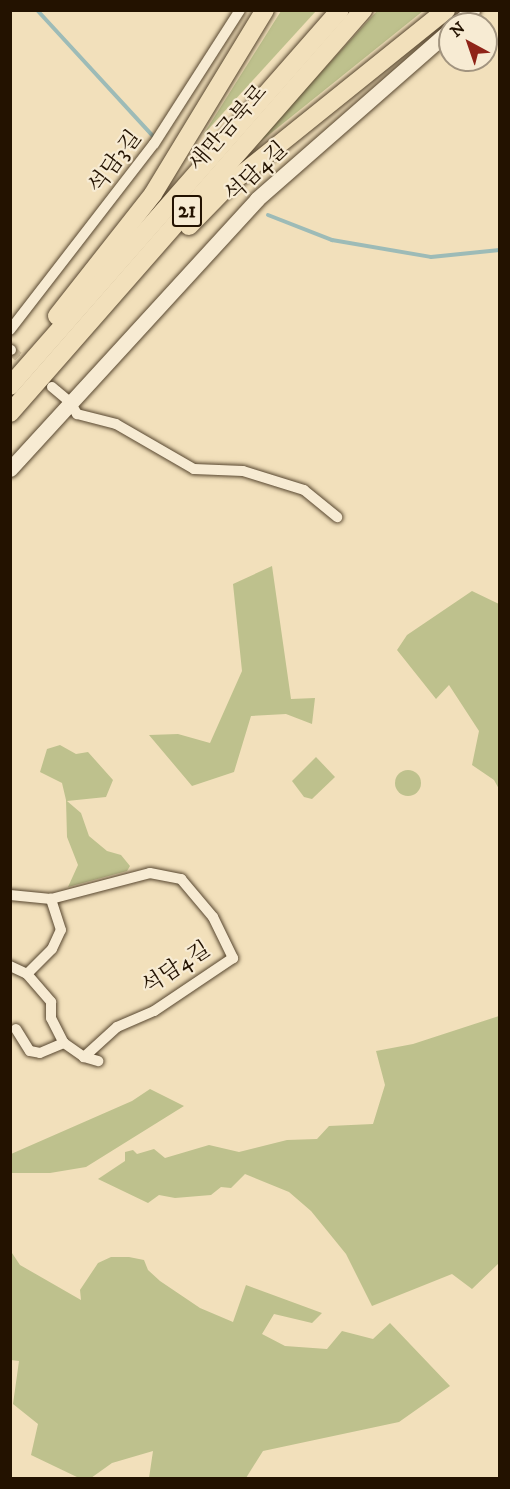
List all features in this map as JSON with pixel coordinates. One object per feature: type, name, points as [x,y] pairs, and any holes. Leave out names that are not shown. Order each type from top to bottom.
[{"type":"highway","name":"21","points":[[10,379],[153,194],[265,10]]},
{"type":"highway","name":"새만금북로","points":[[10,386],[340,10]]},
{"type":"highway","name":"새만금북로","points":[[10,413],[363,10]]},
{"type":"highway","name":"21","points":[[53,364],[231,183],[446,10]]},
{"type":"street","name":"석담3길","points":[[10,330],[154,144],[240,10]]},
{"type":"street","name":"석담4길","points":[[10,469],[257,199],[438,41]]},
{"type":"street","points":[[52,387],[70,402],[77,414],[116,424],[194,469],[243,471],[304,490],[337,517]]},
{"type":"street","name":"석담4길","points":[[10,895],[51,899],[150,873],[181,879],[213,917],[233,958],[154,1011],[117,1027],[84,1057]]},
{"type":"street","points":[[27,974],[52,949],[61,930],[51,899]]},
{"type":"street","points":[[10,966],[27,974],[51,1002],[51,1018],[64,1043],[84,1057],[98,1061]]},
{"type":"street","points":[[16,1029],[30,1051],[40,1053],[64,1043]]},
{"type":"green space","points":[[281,11],[316,11],[203,135]]},
{"type":"green space","points":[[377,11],[423,11],[250,150]]},
{"type":"green space","points":[[272,566],[291,699],[315,698],[312,724],[286,714],[251,716],[234,772],[192,786],[149,735],[178,734],[210,743],[242,671],[233,584]]},
{"type":"green space","points":[[472,591],[499,604],[499,789],[494,780],[472,765],[479,731],[449,685],[436,699],[397,650],[407,635]]},
{"type":"green space","points":[[60,745],[76,754],[88,752],[113,780],[106,797],[67,801],[81,813],[89,836],[107,851],[121,855],[130,866],[127,871],[68,887],[78,865],[67,837],[66,800],[62,783],[40,772],[47,749]]},
{"type":"green space","points":[[316,757],[335,777],[312,799],[304,797],[292,781]]},
{"type":"green space","points":[[408,770],[417,774],[421,783],[417,792],[408,796],[399,792],[395,783],[399,774]]},
{"type":"green space","points":[[499,1016],[499,1263],[472,1289],[452,1274],[372,1306],[346,1254],[311,1211],[289,1192],[245,1174],[231,1188],[221,1187],[211,1195],[175,1198],[159,1195],[148,1203],[98,1179],[125,1161],[125,1152],[133,1150],[137,1154],[154,1149],[165,1158],[209,1145],[239,1152],[287,1140],[317,1139],[329,1126],[373,1124],[385,1085],[376,1051],[413,1044]]},
{"type":"green space","points":[[150,1089],[184,1106],[86,1167],[50,1173],[11,1173],[11,1154],[132,1101]]},
{"type":"green space","points":[[10,1250],[20,1265],[81,1300],[80,1290],[98,1263],[111,1257],[129,1257],[144,1260],[148,1270],[160,1281],[200,1308],[233,1322],[246,1285],[322,1313],[312,1323],[274,1314],[262,1334],[285,1346],[327,1349],[342,1331],[373,1339],[390,1323],[450,1386],[399,1422],[263,1451],[246,1478],[149,1478],[153,1451],[112,1463],[91,1478],[79,1478],[31,1455],[38,1424],[13,1404],[19,1361],[11,1360]]},
{"type":"waterway","points":[[37,10],[153,136]]},
{"type":"waterway","points":[[268,215],[332,240],[431,257],[500,250]]},
{"type":"tunnel","points":[[11,350],[31,368]]}]
